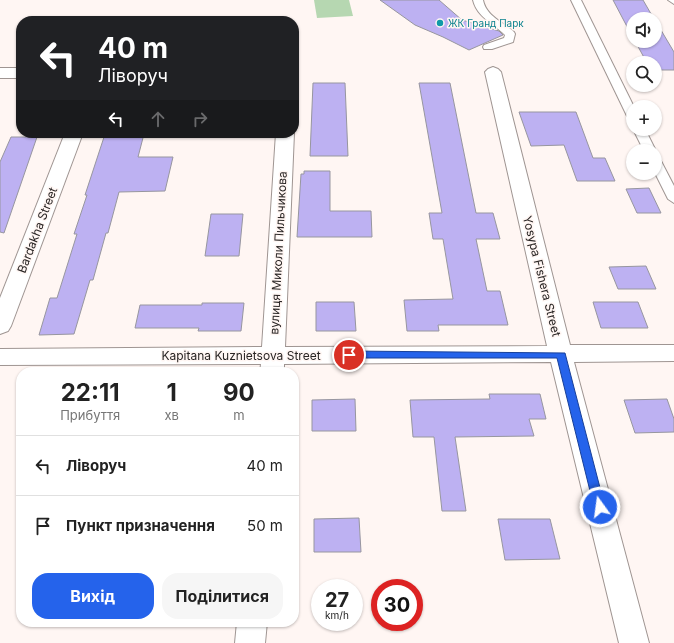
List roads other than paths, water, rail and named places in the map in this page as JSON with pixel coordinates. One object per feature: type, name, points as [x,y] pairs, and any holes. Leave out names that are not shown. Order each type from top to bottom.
[{"type":"street","name":"Yosypa Fishera Street","points":[[493,72],[561,355],[634,643]]},
{"type":"street","points":[[0,73],[16,73]]},
{"type":"street","name":"Bardakha Street","points":[[0,326],[72,138]]},
{"type":"street","name":"вулиця Миколи Пильчикова","points":[[272,363],[285,138]]},
{"type":"street","name":"Kapitana Kuznietsova Street","points":[[0,357],[272,363],[674,353]]},
{"type":"street","points":[[250,643],[252,627]]},
{"type":"lane","points":[[478,0],[478,6],[487,16],[503,26],[510,34],[509,40],[488,47]]},
{"type":"lane","points":[[576,0],[626,102]]},
{"type":"lane","points":[[662,175],[674,199]]},
{"type":"place","name":"ЖК Гранд Парк","points":[[440,23]]}]
